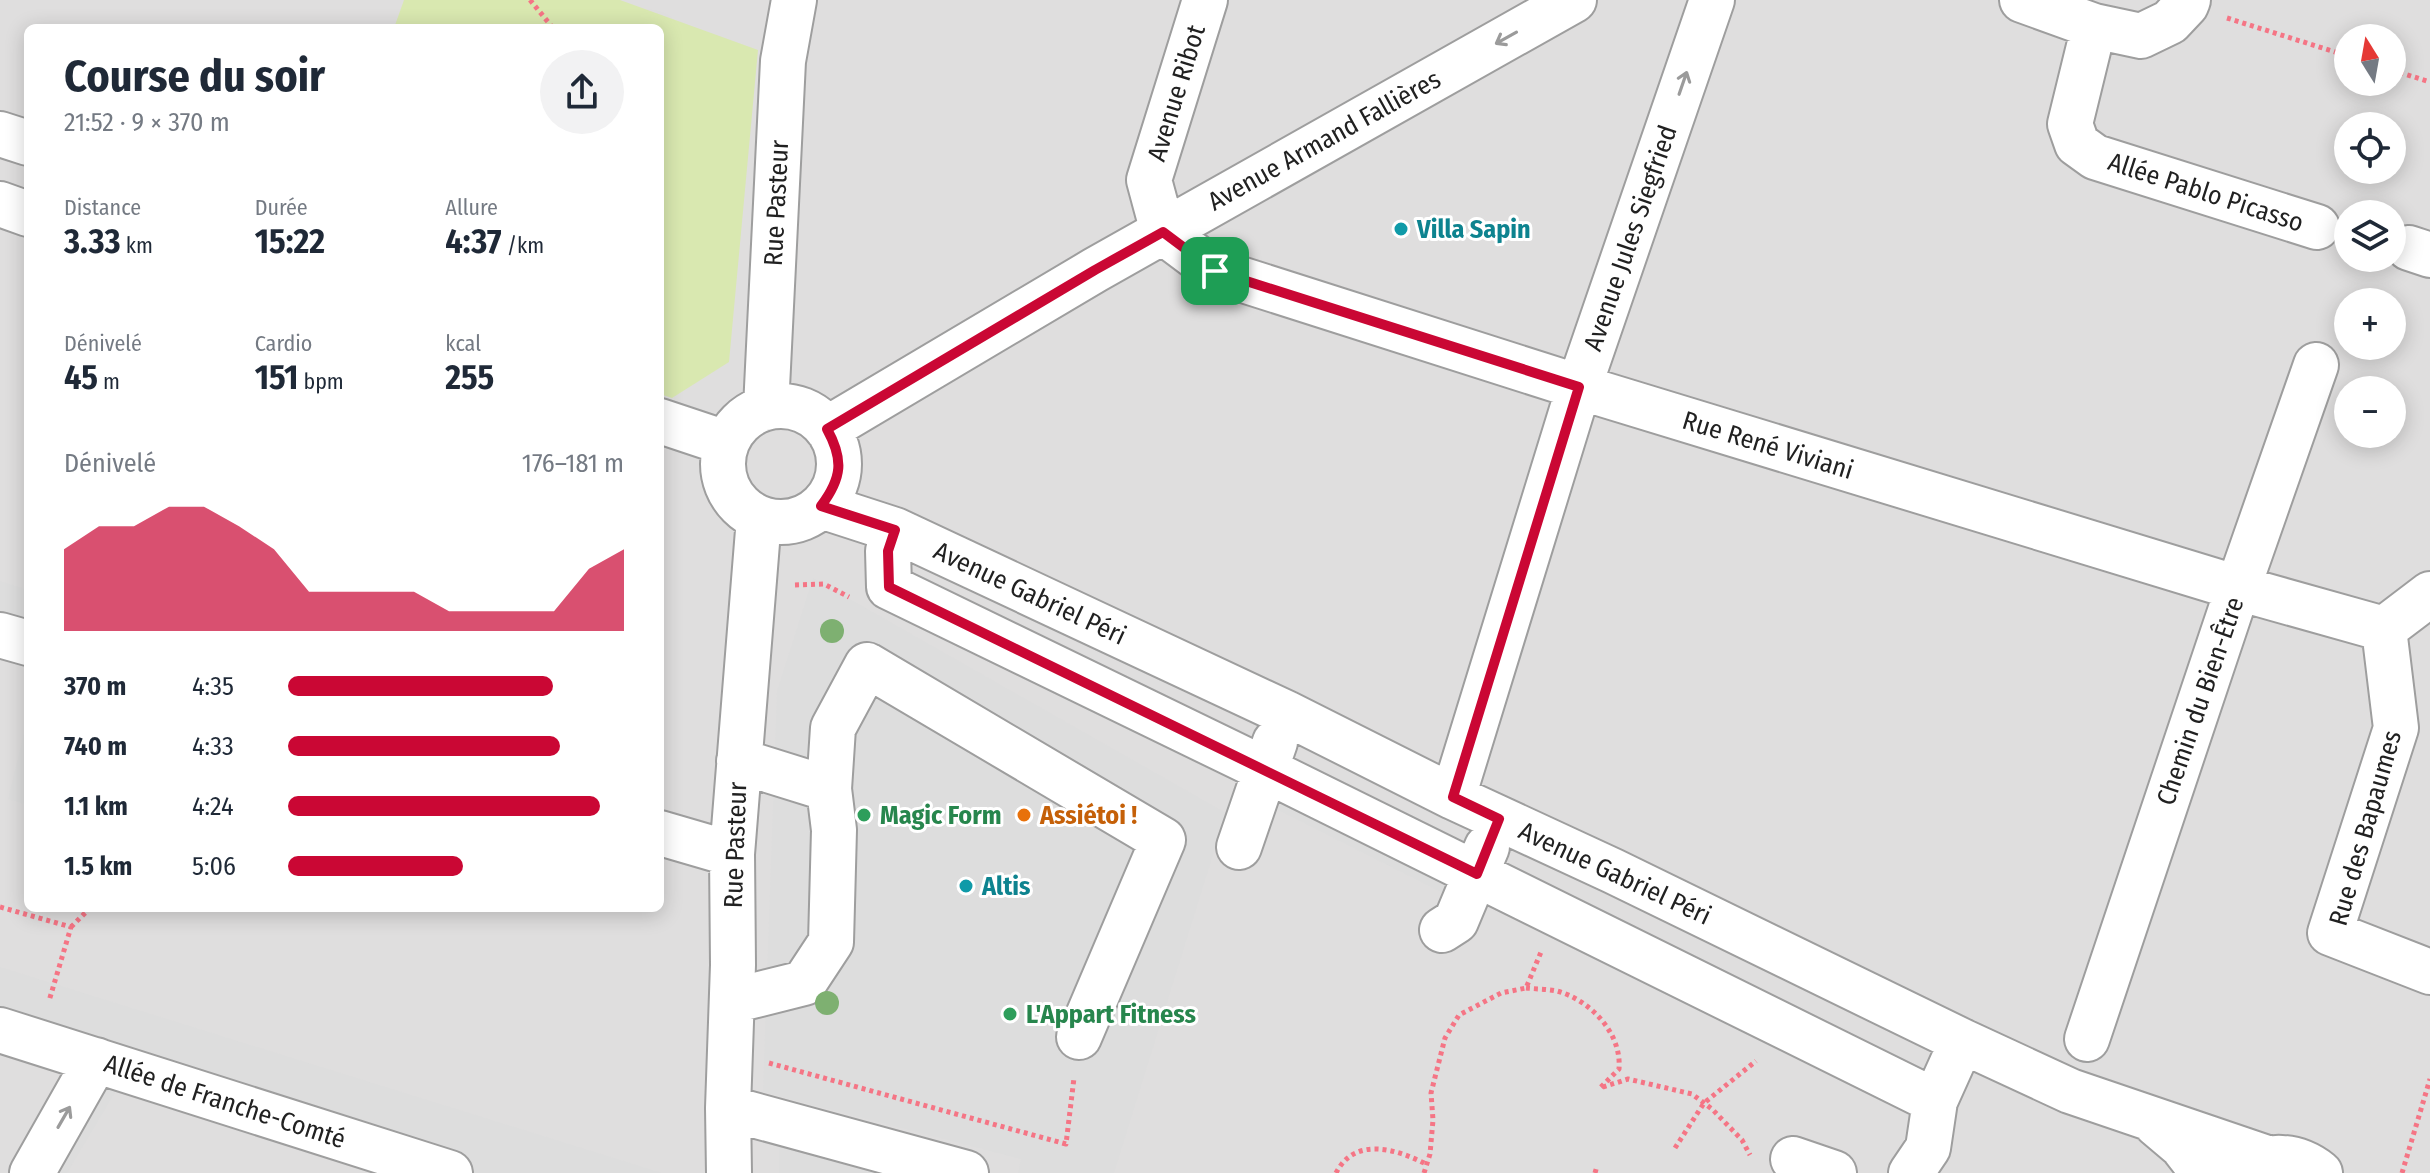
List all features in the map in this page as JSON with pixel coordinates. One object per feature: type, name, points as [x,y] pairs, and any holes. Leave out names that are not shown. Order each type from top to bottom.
[{"type":"street","name":"Rue Pasteur","points":[[766,408],[783,61],[794,0]]},
{"type":"street","name":"Avenue Ribot","points":[[1163,232],[1149,180],[1205,0]]},
{"type":"street","name":"Avenue Armand Fallières","points":[[827,429],[1225,195],[1574,0]]},
{"type":"street","name":"Avenue Jules Siegfried","points":[[1453,797],[1579,387],[1712,0]]},
{"type":"street","points":[[2022,0],[2094,26],[2141,36],[2170,22],[2187,2]]},
{"type":"street","name":"Allée Pablo Picasso","points":[[2094,26],[2070,124],[2077,144],[2095,157],[2317,227]]},
{"type":"street","points":[[0,134],[24,142]]},
{"type":"street","points":[[0,204],[24,213]]},
{"type":"street","name":"Rue René Viviani","points":[[1163,232],[1215,271],[1579,387],[2238,588],[2384,629]]},
{"type":"street","name":"Chemin du Bien-Être","points":[[2087,1039],[2316,365]]},
{"type":"street","points":[[793,407],[818,419],[827,429],[839,461],[838,477],[821,506],[808,516],[776,522],[759,518],[743,509],[732,495],[723,470],[726,443],[736,427],[750,415],[766,408],[793,407]]},
{"type":"street","points":[[664,422],[726,443]]},
{"type":"street","name":"Avenue Gabriel Péri","points":[[821,506],[895,530],[1286,713],[1453,797],[2070,1091],[2148,1117],[2252,1166],[2288,1157],[2308,1164],[2320,1173]]},
{"type":"street","name":"Rue Pasteur","points":[[729,1173],[732,854],[759,518]]},
{"type":"street","points":[[895,530],[888,551],[889,587],[1935,1101]]},
{"type":"street","points":[[2384,629],[2430,594]]},
{"type":"street","name":"Rue des Bapaumes","points":[[2384,629],[2396,728],[2330,933],[2430,972]]},
{"type":"street","points":[[0,635],[24,642]]},
{"type":"street","points":[[732,1001],[804,983],[831,942],[834,830],[829,789],[833,728],[867,665],[1163,840],[1079,1037]]},
{"type":"street","points":[[1239,847],[1286,713]]},
{"type":"street","points":[[739,761],[829,789]]},
{"type":"street","points":[[1442,930],[1456,921],[1499,819]]},
{"type":"street","points":[[664,834],[732,854]]},
{"type":"street","name":"Allée de Franche-Comté","points":[[18,1036],[450,1173]]},
{"type":"street","points":[[1911,1173],[1928,1148],[1935,1101],[1962,1041]]},
{"type":"street","points":[[32,1173],[96,1060]]},
{"type":"street","points":[[728,1108],[849,1157],[966,1173]]},
{"type":"street","name":"Avenue Gabriel Péri","points":[[2148,1117],[2182,1146],[2203,1173]]},
{"type":"street","points":[[1775,1164],[1834,1173]]},
{"type":"path","points":[[530,0],[550,24]]},
{"type":"path","points":[[2187,2],[2334,51]]},
{"type":"path","points":[[2406,74],[2430,82]]},
{"type":"path","points":[[0,907],[71,927]]},
{"type":"path","points":[[18,1036],[71,927],[86,912]]},
{"type":"path","points":[[1526,988],[1541,951]]},
{"type":"path","points":[[1424,1173],[1430,1154],[1433,1120],[1431,1093],[1445,1038],[1459,1015],[1501,993],[1526,988],[1558,991],[1592,1008],[1615,1040],[1620,1057],[1619,1069],[1600,1088],[1628,1079],[1692,1094],[1742,1140],[1775,1164]]},
{"type":"path","points":[[730,1053],[1066,1144],[1079,1037]]},
{"type":"path","points":[[1675,1148],[1704,1103],[1756,1061]]},
{"type":"path","points":[[2402,1173],[2430,1079]]},
{"type":"path","points":[[1336,1173],[1342,1160],[1371,1149],[1403,1152],[1426,1164]]},
{"type":"shaded area","points":[[0,0],[2430,0],[2430,1173],[0,1173]]},
{"type":"shaded area","points":[[813,578],[1226,813],[1114,1173],[1018,1173],[1021,1159],[763,1092],[777,691]]},
{"type":"shaded area","points":[[0,581],[24,589],[24,643],[0,635]]},
{"type":"shaded area","points":[[24,733],[24,804],[8,799]]},
{"type":"shaded area","points":[[1290,760],[1469,846],[1447,895],[1274,808]]},
{"type":"shaded area","points":[[0,967],[662,1173],[450,1173],[128,1071],[67,1173],[32,1173],[96,1061],[0,1035]]},
{"type":"shaded area","points":[[779,1146],[883,1173],[779,1173]]},
{"type":"green space","points":[[404,0],[620,0],[758,50],[729,362],[672,398],[664,395],[664,24],[395,24]]},
{"type":"place","name":"Villa Sapin","points":[[1401,229]]},
{"type":"place","name":"Magic Form","points":[[864,815]]},
{"type":"place","name":"Assiétoi !","points":[[1024,815]]},
{"type":"place","name":"Altis","points":[[966,886]]},
{"type":"place","name":"L'Appart Fitness","points":[[1010,1014]]},
{"type":"route","points":[[1163,232],[1215,271],[1579,387],[1453,797],[1499,819],[1477,874],[889,587],[888,551],[895,530],[821,506],[838,477],[839,461],[827,429],[1163,232]]}]
